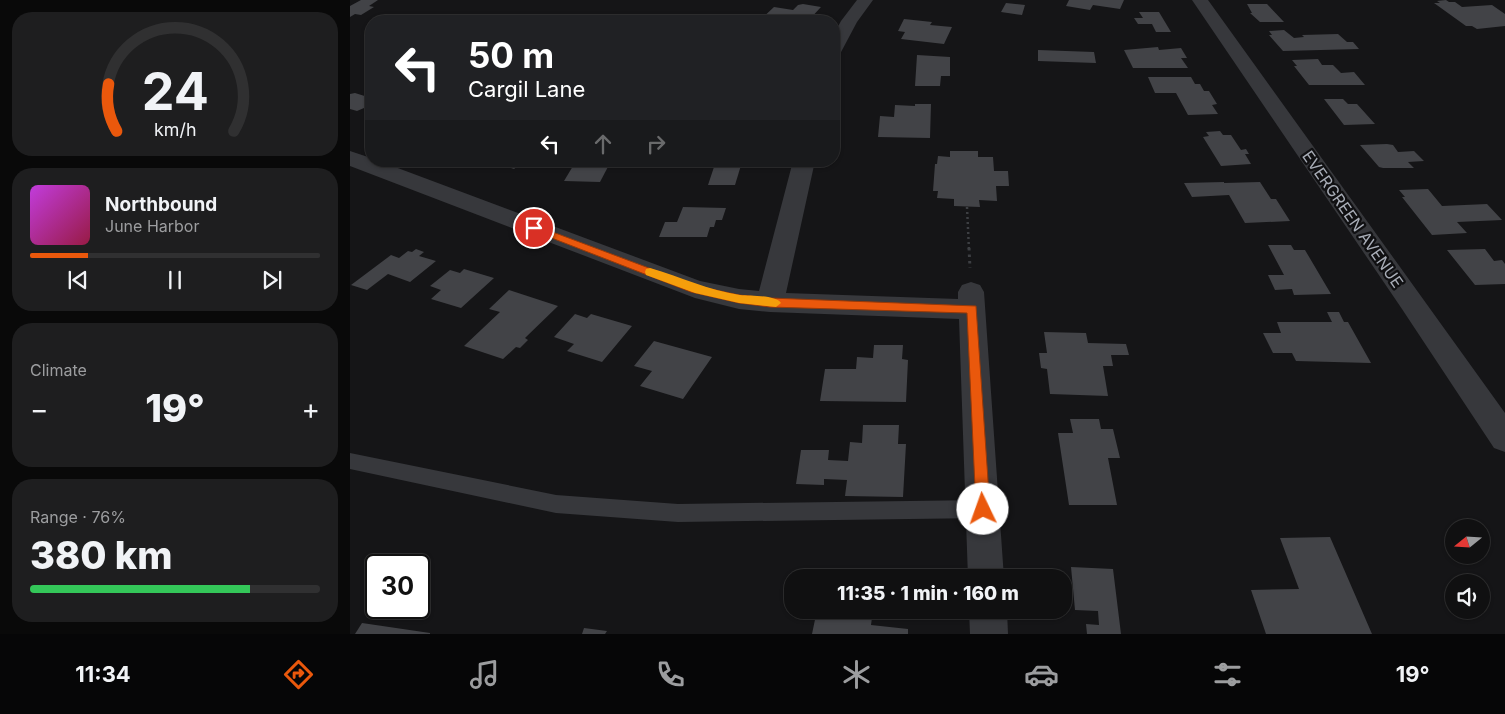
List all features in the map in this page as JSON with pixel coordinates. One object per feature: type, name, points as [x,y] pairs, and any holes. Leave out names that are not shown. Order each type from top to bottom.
[{"type":"street","points":[[840,38],[849,21],[865,0]]},
{"type":"street","name":"EVERGREEN AVENUE","points":[[1200,0],[1505,438]]},
{"type":"street","points":[[350,158],[365,164]]},
{"type":"street","points":[[374,167],[695,289],[739,299],[770,302],[971,300],[986,569]]},
{"type":"street","points":[[770,302],[803,167]]},
{"type":"street","points":[[988,619],[989,634]]},
{"type":"lane","points":[[350,461],[556,504],[678,513],[983,509]]},
{"type":"path","points":[[967,207],[971,300]]},
{"type":"building","points":[[361,0],[378,0],[369,6],[374,7],[361,15],[355,14],[350,17],[350,6]]},
{"type":"building","points":[[1069,0],[1124,0],[1120,9],[1093,5],[1090,10],[1066,6]]},
{"type":"building","points":[[1446,0],[1455,2],[1462,7],[1492,5],[1505,14],[1505,26],[1477,29],[1472,26],[1466,26],[1434,3]]},
{"type":"building","points":[[1006,3],[1025,5],[1022,15],[1001,12]]},
{"type":"building","points":[[1247,4],[1267,4],[1284,22],[1260,22],[1250,13],[1252,13]]},
{"type":"building","points":[[798,5],[821,7],[814,15],[765,15],[774,7],[793,10]]},
{"type":"building","points":[[1139,12],[1159,12],[1171,32],[1156,32],[1152,24],[1138,24],[1134,18],[1143,18]]},
{"type":"building","points":[[904,19],[932,22],[930,25],[952,27],[944,44],[901,39],[905,32],[898,31]]},
{"type":"building","points":[[1284,30],[1294,38],[1304,37],[1302,35],[1338,34],[1347,42],[1353,42],[1359,49],[1283,51],[1269,35],[1272,35],[1269,31]]},
{"type":"building","points":[[1158,47],[1159,50],[1181,48],[1187,58],[1181,58],[1188,68],[1133,68],[1124,50]]},
{"type":"building","points":[[1038,50],[1094,52],[1096,63],[1038,61]]},
{"type":"building","points":[[917,55],[950,57],[950,76],[941,76],[940,86],[915,86]]},
{"type":"building","points":[[1318,59],[1322,65],[1333,65],[1341,73],[1354,72],[1365,85],[1309,85],[1294,66],[1297,66],[1292,60]]},
{"type":"building","points":[[1148,77],[1191,77],[1195,84],[1200,84],[1204,91],[1209,91],[1217,104],[1212,105],[1218,114],[1188,115],[1176,93],[1155,93]]},
{"type":"building","points":[[355,93],[365,96],[365,108],[357,111],[350,109],[350,94]]},
{"type":"building","points":[[1324,99],[1343,99],[1348,104],[1357,104],[1375,124],[1344,125]]},
{"type":"building","points":[[915,104],[931,104],[930,138],[878,137],[880,116],[894,117],[895,105],[915,106]]},
{"type":"building","points":[[1220,131],[1223,135],[1231,135],[1241,150],[1246,149],[1249,154],[1245,154],[1251,164],[1221,166],[1203,137],[1209,136],[1206,132]]},
{"type":"building","points":[[1360,145],[1393,145],[1398,152],[1414,151],[1424,161],[1408,162],[1414,168],[1379,167]]},
{"type":"building","points":[[950,151],[978,151],[978,157],[993,157],[994,171],[1008,171],[1009,186],[996,186],[997,201],[979,200],[980,207],[954,206],[954,199],[937,198],[938,191],[933,191],[935,164],[937,164],[938,156],[950,157]]},
{"type":"building","points":[[572,167],[608,167],[600,182],[564,181]]},
{"type":"building","points":[[714,167],[740,167],[735,185],[708,185]]},
{"type":"building","points":[[1260,182],[1271,199],[1276,199],[1290,221],[1245,223],[1229,195],[1192,197],[1184,183]]},
{"type":"building","points":[[1428,189],[1442,206],[1487,204],[1502,220],[1457,222],[1467,233],[1432,235],[1402,197],[1405,197],[1399,190]]},
{"type":"building","points":[[683,207],[726,208],[722,220],[716,220],[714,227],[710,227],[707,237],[659,237],[665,222],[677,222]]},
{"type":"building","points":[[1268,245],[1291,245],[1294,250],[1305,250],[1331,294],[1294,295],[1292,289],[1275,290],[1268,275],[1284,275]]},
{"type":"building","points":[[416,249],[424,252],[419,256],[436,261],[410,282],[388,274],[367,290],[351,285],[391,255],[399,258],[408,251],[412,252]]},
{"type":"building","points":[[1485,249],[1494,261],[1502,260],[1505,264],[1505,284],[1475,285],[1447,250]]},
{"type":"building","points":[[464,269],[494,278],[461,308],[431,299],[441,290],[430,286],[450,270],[460,273]]},
{"type":"building","points":[[509,290],[558,306],[525,338],[528,340],[520,348],[516,347],[503,359],[464,346],[500,312],[489,309]]},
{"type":"building","points":[[1327,312],[1339,312],[1344,322],[1348,322],[1371,363],[1296,361],[1292,353],[1273,353],[1263,333],[1281,333],[1277,322],[1332,322]]},
{"type":"building","points":[[575,314],[587,318],[591,314],[632,326],[602,362],[567,351],[574,344],[554,337]]},
{"type":"building","points":[[1044,332],[1086,333],[1088,343],[1126,344],[1129,355],[1111,355],[1113,366],[1103,366],[1108,396],[1050,394],[1047,369],[1041,368],[1039,353],[1047,353]]},
{"type":"building","points":[[654,341],[712,357],[683,399],[640,386],[652,371],[634,366]]},
{"type":"building","points":[[874,345],[903,345],[902,359],[908,360],[906,402],[820,401],[825,369],[856,369],[857,357],[873,358]]},
{"type":"building","points":[[1070,419],[1099,419],[1101,429],[1113,429],[1120,458],[1108,458],[1117,505],[1069,505],[1058,433],[1073,433]]},
{"type":"building","points":[[863,425],[899,425],[898,444],[906,444],[903,497],[845,496],[847,480],[824,479],[824,485],[796,484],[801,450],[829,450],[828,460],[848,461],[850,442],[862,443]]},
{"type":"building","points":[[1330,537],[1372,634],[1266,634],[1251,590],[1299,589],[1280,538]]},
{"type":"building","points":[[1071,567],[1113,569],[1121,634],[1087,634],[1086,624],[1099,625],[1098,611],[1075,610]]},
{"type":"building","points":[[815,619],[872,619],[871,625],[908,629],[908,634],[812,634]]},
{"type":"building","points":[[362,623],[430,633],[430,634],[355,634]]},
{"type":"building","points":[[584,628],[607,631],[605,634],[582,634]]},
{"type":"slow traffic","points":[[650,272],[695,289],[739,299],[776,303]]},
{"type":"route","points":[[534,228],[695,289],[739,299],[770,302],[972,309],[983,509]]}]
